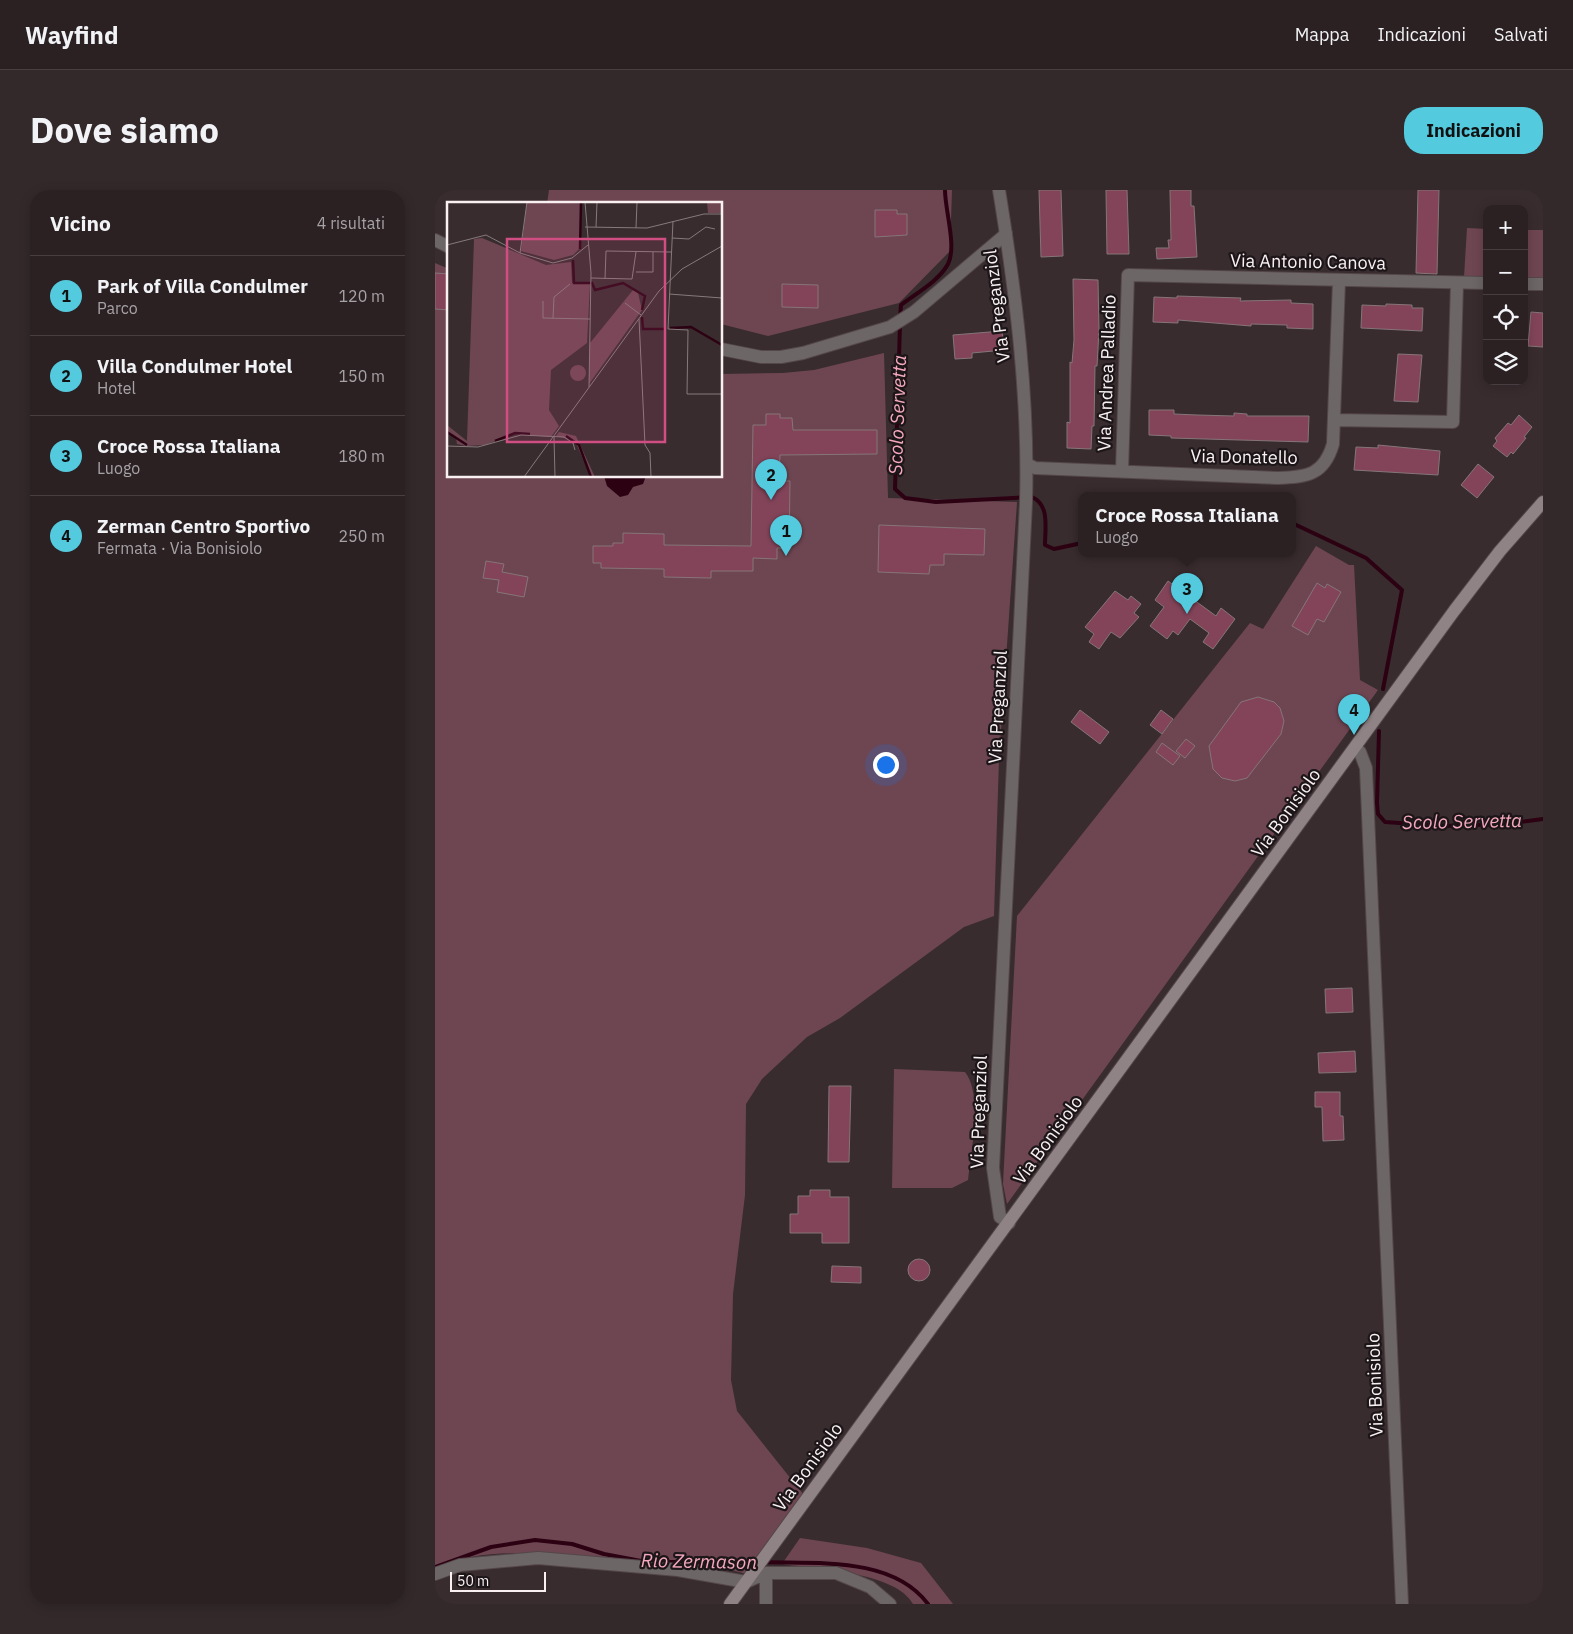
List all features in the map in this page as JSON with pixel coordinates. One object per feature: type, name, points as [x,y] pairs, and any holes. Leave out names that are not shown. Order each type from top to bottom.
[{"type":"main road","name":"Via Bonisiolo","points":[[730,1604],[1454,611],[1501,551],[1543,502]]},
{"type":"street","name":"Via Preganziol","points":[[999,190],[1021,338],[1030,468],[1026,498],[993,1168],[1000,1217],[1009,1223]]},
{"type":"street","points":[[723,349],[761,357],[781,357],[803,354],[890,327],[914,312],[1006,234]]},
{"type":"street","points":[[435,240],[447,247]]},
{"type":"street","name":"Via Antonio Canova","points":[[1128,275],[1483,283]]},
{"type":"street","name":"Via Andrea Palladio","points":[[1122,471],[1128,275]]},
{"type":"street","name":"Via Donatello","points":[[1030,468],[1278,478],[1302,477],[1313,473],[1323,466],[1330,456],[1333,444],[1339,281]]},
{"type":"street","points":[[1334,420],[1453,422],[1457,283]]},
{"type":"street","points":[[1528,284],[1543,284]]},
{"type":"street","name":"Via Bonisiolo","points":[[1355,748],[1360,752],[1366,768],[1401,1604]]},
{"type":"street","points":[[435,1574],[460,1564],[538,1558],[678,1570],[746,1582],[766,1573],[836,1574],[870,1587],[891,1604]]},
{"type":"street","points":[[766,1573],[766,1604]]},
{"type":"shaded area","points":[[549,190],[952,190],[950,251],[899,303],[768,336],[723,325],[723,202],[547,202]]},
{"type":"shaded area","points":[[1467,228],[1483,229],[1483,278],[1464,277]]},
{"type":"shaded area","points":[[1528,230],[1543,230],[1543,279],[1528,278]]},
{"type":"shaded area","points":[[435,263],[447,268],[447,478],[723,478],[723,374],[783,373],[814,370],[884,353],[888,498],[1017,502],[999,759],[994,916],[964,927],[840,1018],[807,1037],[762,1079],[746,1104],[745,1195],[733,1294],[731,1380],[737,1411],[803,1494],[747,1574],[707,1567],[510,1553],[460,1559],[435,1567]]},
{"type":"shaded area","points":[[605,478],[645,478],[643,484],[633,487],[628,495],[620,497],[607,486]]},
{"type":"shaded area","points":[[1316,546],[1349,565],[1354,565],[1360,680],[1378,690],[1007,1204],[1003,1184],[1017,916],[1250,623],[1263,629]]},
{"type":"shaded area","points":[[894,1069],[965,1072],[970,1082],[975,1108],[968,1180],[952,1188],[892,1188]]},
{"type":"shaded area","points":[[800,1538],[867,1548],[921,1563],[953,1604],[913,1604],[904,1593],[890,1585],[873,1579],[833,1570],[782,1564]]},
{"type":"building","points":[[1039,190],[1061,190],[1063,256],[1041,257]]},
{"type":"building","points":[[1106,190],[1127,190],[1129,254],[1107,254]]},
{"type":"building","points":[[1170,190],[1191,190],[1191,206],[1194,206],[1197,257],[1157,259],[1156,248],[1169,248],[1168,240],[1171,240]]},
{"type":"building","points":[[1418,190],[1439,190],[1437,274],[1416,273]]},
{"type":"building","points":[[875,210],[897,210],[897,214],[907,214],[907,235],[875,237]]},
{"type":"building","points":[[435,273],[447,274],[447,310],[435,309]]},
{"type":"building","points":[[1073,279],[1098,280],[1099,330],[1097,366],[1095,366],[1094,426],[1092,426],[1091,449],[1067,448],[1067,422],[1070,423],[1070,362],[1072,363],[1074,340]]},
{"type":"building","points":[[782,284],[818,285],[818,308],[782,307]]},
{"type":"building","points":[[1177,296],[1241,298],[1240,301],[1291,300],[1291,303],[1313,304],[1313,329],[1287,328],[1287,325],[1251,324],[1251,326],[1178,320],[1178,323],[1153,322],[1154,297],[1177,298]]},
{"type":"building","points":[[1386,304],[1412,305],[1412,308],[1423,308],[1422,331],[1361,328],[1362,305],[1386,306]]},
{"type":"building","points":[[1531,312],[1543,313],[1543,347],[1528,346]]},
{"type":"building","points":[[1002,331],[1004,350],[972,353],[972,358],[955,359],[953,335]]},
{"type":"building","points":[[1398,354],[1422,355],[1418,402],[1394,401]]},
{"type":"building","points":[[1149,410],[1174,410],[1174,414],[1197,415],[1234,416],[1234,413],[1247,414],[1247,416],[1309,416],[1308,442],[1171,438],[1171,436],[1149,435]]},
{"type":"building","points":[[766,414],[780,414],[780,418],[792,418],[793,430],[877,430],[877,454],[780,455],[779,481],[790,481],[789,548],[777,548],[777,559],[753,558],[753,571],[711,571],[711,578],[664,577],[664,569],[601,568],[601,563],[593,563],[593,546],[613,546],[613,543],[623,543],[623,533],[664,534],[664,545],[751,546],[753,425],[766,425]]},
{"type":"building","points":[[1519,415],[1532,427],[1513,454],[1511,452],[1507,457],[1493,446],[1497,441],[1495,438],[1508,423],[1511,425]]},
{"type":"building","points":[[1378,445],[1440,451],[1438,475],[1354,470],[1356,447],[1378,448]]},
{"type":"building","points":[[1478,464],[1494,477],[1477,498],[1461,485]]},
{"type":"building","points":[[879,525],[985,529],[984,555],[944,554],[944,565],[930,565],[929,574],[878,572]]},
{"type":"building","points":[[486,561],[504,564],[502,572],[528,577],[524,597],[497,592],[499,580],[483,578]]},
{"type":"building","points":[[1168,581],[1216,616],[1221,608],[1235,619],[1213,649],[1203,642],[1209,633],[1190,619],[1178,635],[1173,631],[1167,639],[1150,626],[1164,607],[1155,600]]},
{"type":"building","points":[[1317,583],[1325,588],[1327,584],[1341,592],[1324,622],[1317,619],[1308,635],[1292,626]]},
{"type":"building","points":[[1115,591],[1128,600],[1131,596],[1141,604],[1134,613],[1139,617],[1120,638],[1111,632],[1099,649],[1089,642],[1094,634],[1085,627]]},
{"type":"building","points":[[1258,697],[1274,702],[1280,708],[1284,721],[1281,734],[1247,778],[1235,781],[1222,778],[1213,769],[1209,746],[1241,702]]},
{"type":"building","points":[[1080,710],[1109,732],[1100,744],[1071,722]]},
{"type":"building","points":[[1161,710],[1173,719],[1162,734],[1150,725]]},
{"type":"building","points":[[1186,739],[1195,746],[1185,758],[1176,751]]},
{"type":"building","points":[[1162,743],[1180,756],[1173,765],[1156,752]]},
{"type":"building","points":[[1352,988],[1353,1012],[1326,1013],[1325,989]]},
{"type":"building","points":[[1355,1051],[1356,1072],[1319,1073],[1318,1053]]},
{"type":"building","points":[[829,1086],[851,1086],[849,1162],[828,1162]]},
{"type":"building","points":[[1315,1092],[1340,1092],[1340,1116],[1343,1116],[1344,1140],[1323,1141],[1322,1107],[1315,1107]]},
{"type":"building","points":[[810,1190],[830,1190],[830,1197],[849,1197],[849,1243],[822,1243],[822,1233],[790,1233],[790,1214],[798,1214],[798,1196],[810,1196]]},
{"type":"building","points":[[919,1259],[927,1262],[930,1270],[927,1278],[919,1281],[911,1278],[908,1270],[911,1262]]},
{"type":"building","points":[[832,1266],[861,1267],[861,1283],[831,1282]]},
{"type":"waterway","name":"Scolo Servetta","points":[[900,318],[901,305],[933,282],[948,264],[951,238],[945,190]]},
{"type":"waterway","name":"Scolo Servetta","points":[[900,325],[895,489],[905,498],[936,502],[1032,497],[1042,505],[1044,511],[1046,524],[1045,545],[1054,549],[1078,544]]},
{"type":"waterway","name":"Scolo Servetta","points":[[1296,525],[1366,558],[1402,590],[1383,689]]},
{"type":"waterway","name":"Scolo Servetta","points":[[1379,731],[1377,803],[1378,814],[1385,822],[1443,826],[1505,824],[1543,819]]},
{"type":"waterway","name":"Rio Zermason","points":[[435,1567],[491,1547],[535,1540],[572,1544],[604,1554],[641,1561]]},
{"type":"waterway","name":"Rio Zermason","points":[[653,1562],[756,1562]]},
{"type":"waterway","name":"Rio Zermason","points":[[763,1562],[829,1564],[874,1570],[894,1577],[913,1588],[928,1604]]},
{"type":"place","name":"Villa Condulmer Hotel","points":[[771,500]]},
{"type":"place","name":"Park of Villa Condulmer","points":[[786,556]]},
{"type":"place","name":"Croce Rossa Italiana","points":[[1187,614]]},
{"type":"place","name":"Zerman Centro Sportivo","points":[[1354,735]]}]
